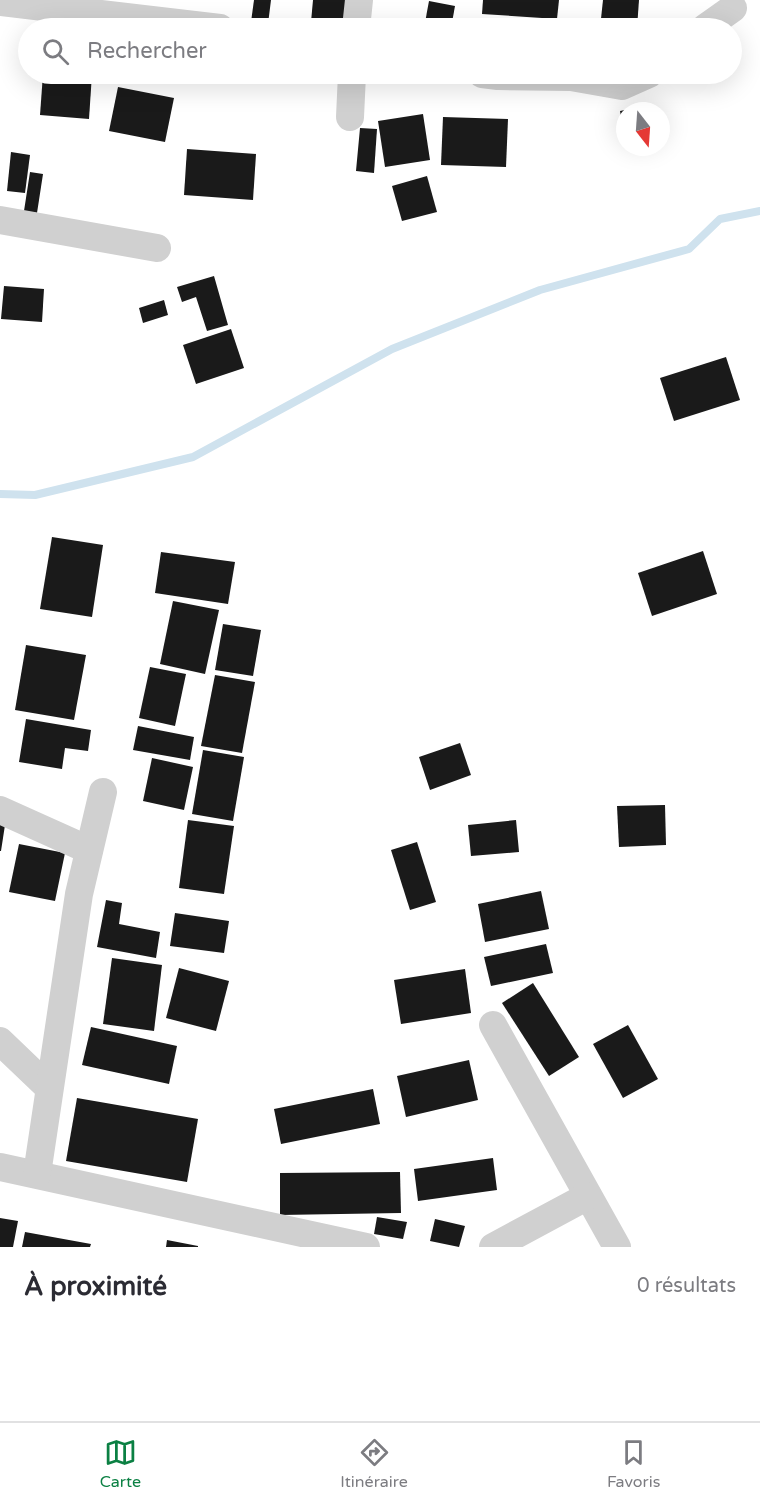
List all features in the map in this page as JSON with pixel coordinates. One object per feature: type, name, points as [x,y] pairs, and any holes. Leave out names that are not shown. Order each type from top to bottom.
[{"type":"street","points":[[357,18],[359,0]]},
{"type":"street","points":[[0,2],[135,18]]},
{"type":"street","points":[[719,18],[733,8]]},
{"type":"street","points":[[350,117],[352,84]]},
{"type":"street","points":[[611,84],[622,86],[626,84]]},
{"type":"street","points":[[0,220],[157,248]]},
{"type":"street","points":[[37,1174],[79,894],[102,792]]},
{"type":"street","points":[[0,810],[89,850]]},
{"type":"street","points":[[493,1025],[617,1247]]},
{"type":"street","points":[[0,1041],[49,1088]]},
{"type":"street","points":[[0,1167],[366,1247]]},
{"type":"street","points":[[493,1247],[588,1196]]},
{"type":"building","points":[[254,0],[271,0],[269,18],[252,18]]},
{"type":"building","points":[[313,0],[347,0],[346,18],[311,18]]},
{"type":"building","points":[[483,0],[559,0],[557,18],[482,14]]},
{"type":"building","points":[[603,0],[639,0],[638,18],[601,18]]},
{"type":"building","points":[[429,1],[455,6],[453,18],[426,18]]},
{"type":"building","points":[[42,84],[91,84],[89,119],[40,115]]},
{"type":"building","points":[[118,87],[174,98],[165,142],[109,131]]},
{"type":"building","points":[[423,114],[430,160],[385,167],[378,121]]},
{"type":"building","points":[[443,117],[508,119],[506,167],[441,165]]},
{"type":"building","points":[[360,128],[377,129],[374,173],[356,171]]},
{"type":"building","points":[[187,149],[256,154],[253,200],[184,195]]},
{"type":"building","points":[[11,152],[30,155],[25,193],[7,191]]},
{"type":"building","points":[[30,172],[43,174],[37,213],[24,211]]},
{"type":"building","points":[[427,176],[437,212],[402,221],[392,186]]},
{"type":"building","points":[[214,276],[228,325],[207,331],[196,297],[182,302],[177,287]]},
{"type":"building","points":[[4,286],[44,289],[42,322],[1,319]]},
{"type":"building","points":[[164,300],[168,315],[143,323],[139,308]]},
{"type":"building","points":[[231,329],[244,368],[196,384],[183,345]]},
{"type":"building","points":[[726,357],[740,400],[674,421],[660,378]]},
{"type":"building","points":[[52,537],[103,545],[92,617],[40,609]]},
{"type":"building","points":[[703,551],[717,594],[652,616],[638,573]]},
{"type":"building","points":[[161,552],[235,562],[228,604],[155,593]]},
{"type":"building","points":[[173,601],[219,610],[205,674],[160,664]]},
{"type":"building","points":[[223,624],[261,630],[253,676],[215,670]]},
{"type":"building","points":[[26,645],[86,655],[74,720],[15,710]]},
{"type":"building","points":[[150,667],[186,674],[175,726],[139,718]]},
{"type":"building","points":[[215,675],[255,682],[242,753],[201,746]]},
{"type":"building","points":[[26,719],[91,730],[88,751],[65,748],[62,769],[19,762]]},
{"type":"building","points":[[138,726],[194,737],[190,760],[133,750]]},
{"type":"building","points":[[460,743],[471,775],[430,790],[419,757]]},
{"type":"building","points":[[203,750],[244,757],[233,821],[192,814]]},
{"type":"building","points":[[152,758],[193,767],[184,810],[143,801]]},
{"type":"building","points":[[665,805],[666,845],[619,847],[617,806]]},
{"type":"building","points":[[188,820],[234,826],[224,894],[179,888]]},
{"type":"building","points":[[516,820],[519,852],[471,856],[468,825]]},
{"type":"building","points":[[0,825],[5,825],[1,851],[0,851]]},
{"type":"building","points":[[417,842],[436,902],[410,910],[391,850]]},
{"type":"building","points":[[19,844],[65,853],[55,901],[9,892]]},
{"type":"building","points":[[541,891],[549,929],[485,942],[478,904]]},
{"type":"building","points":[[106,900],[122,903],[119,924],[160,932],[156,958],[97,947]]},
{"type":"building","points":[[175,913],[229,921],[224,953],[170,946]]},
{"type":"building","points":[[546,944],[553,973],[491,986],[484,957]]},
{"type":"building","points":[[112,958],[162,965],[154,1031],[103,1024]]},
{"type":"building","points":[[179,968],[229,981],[216,1031],[166,1018]]},
{"type":"building","points":[[465,969],[471,1013],[401,1024],[394,980]]},
{"type":"building","points":[[533,983],[579,1057],[549,1076],[502,1003]]},
{"type":"building","points":[[628,1025],[658,1079],[623,1098],[593,1044]]},
{"type":"building","points":[[91,1027],[177,1046],[169,1084],[82,1065]]},
{"type":"building","points":[[469,1060],[478,1100],[406,1117],[397,1076]]},
{"type":"building","points":[[373,1089],[380,1124],[281,1144],[274,1109]]},
{"type":"building","points":[[77,1098],[198,1119],[187,1182],[66,1161]]},
{"type":"building","points":[[493,1158],[497,1190],[418,1201],[414,1169]]},
{"type":"building","points":[[400,1172],[401,1213],[280,1215],[280,1173]]},
{"type":"building","points":[[377,1217],[407,1222],[403,1239],[374,1234]]},
{"type":"building","points":[[0,1218],[18,1221],[13,1247],[0,1247]]},
{"type":"building","points":[[435,1219],[465,1226],[459,1247],[430,1241]]},
{"type":"building","points":[[25,1232],[91,1244],[90,1247],[22,1247]]},
{"type":"building","points":[[167,1240],[198,1246],[198,1247],[166,1247]]},
{"type":"waterway","points":[[0,494],[35,495],[193,457],[392,349],[540,290],[689,249],[720,219],[760,211]]}]
